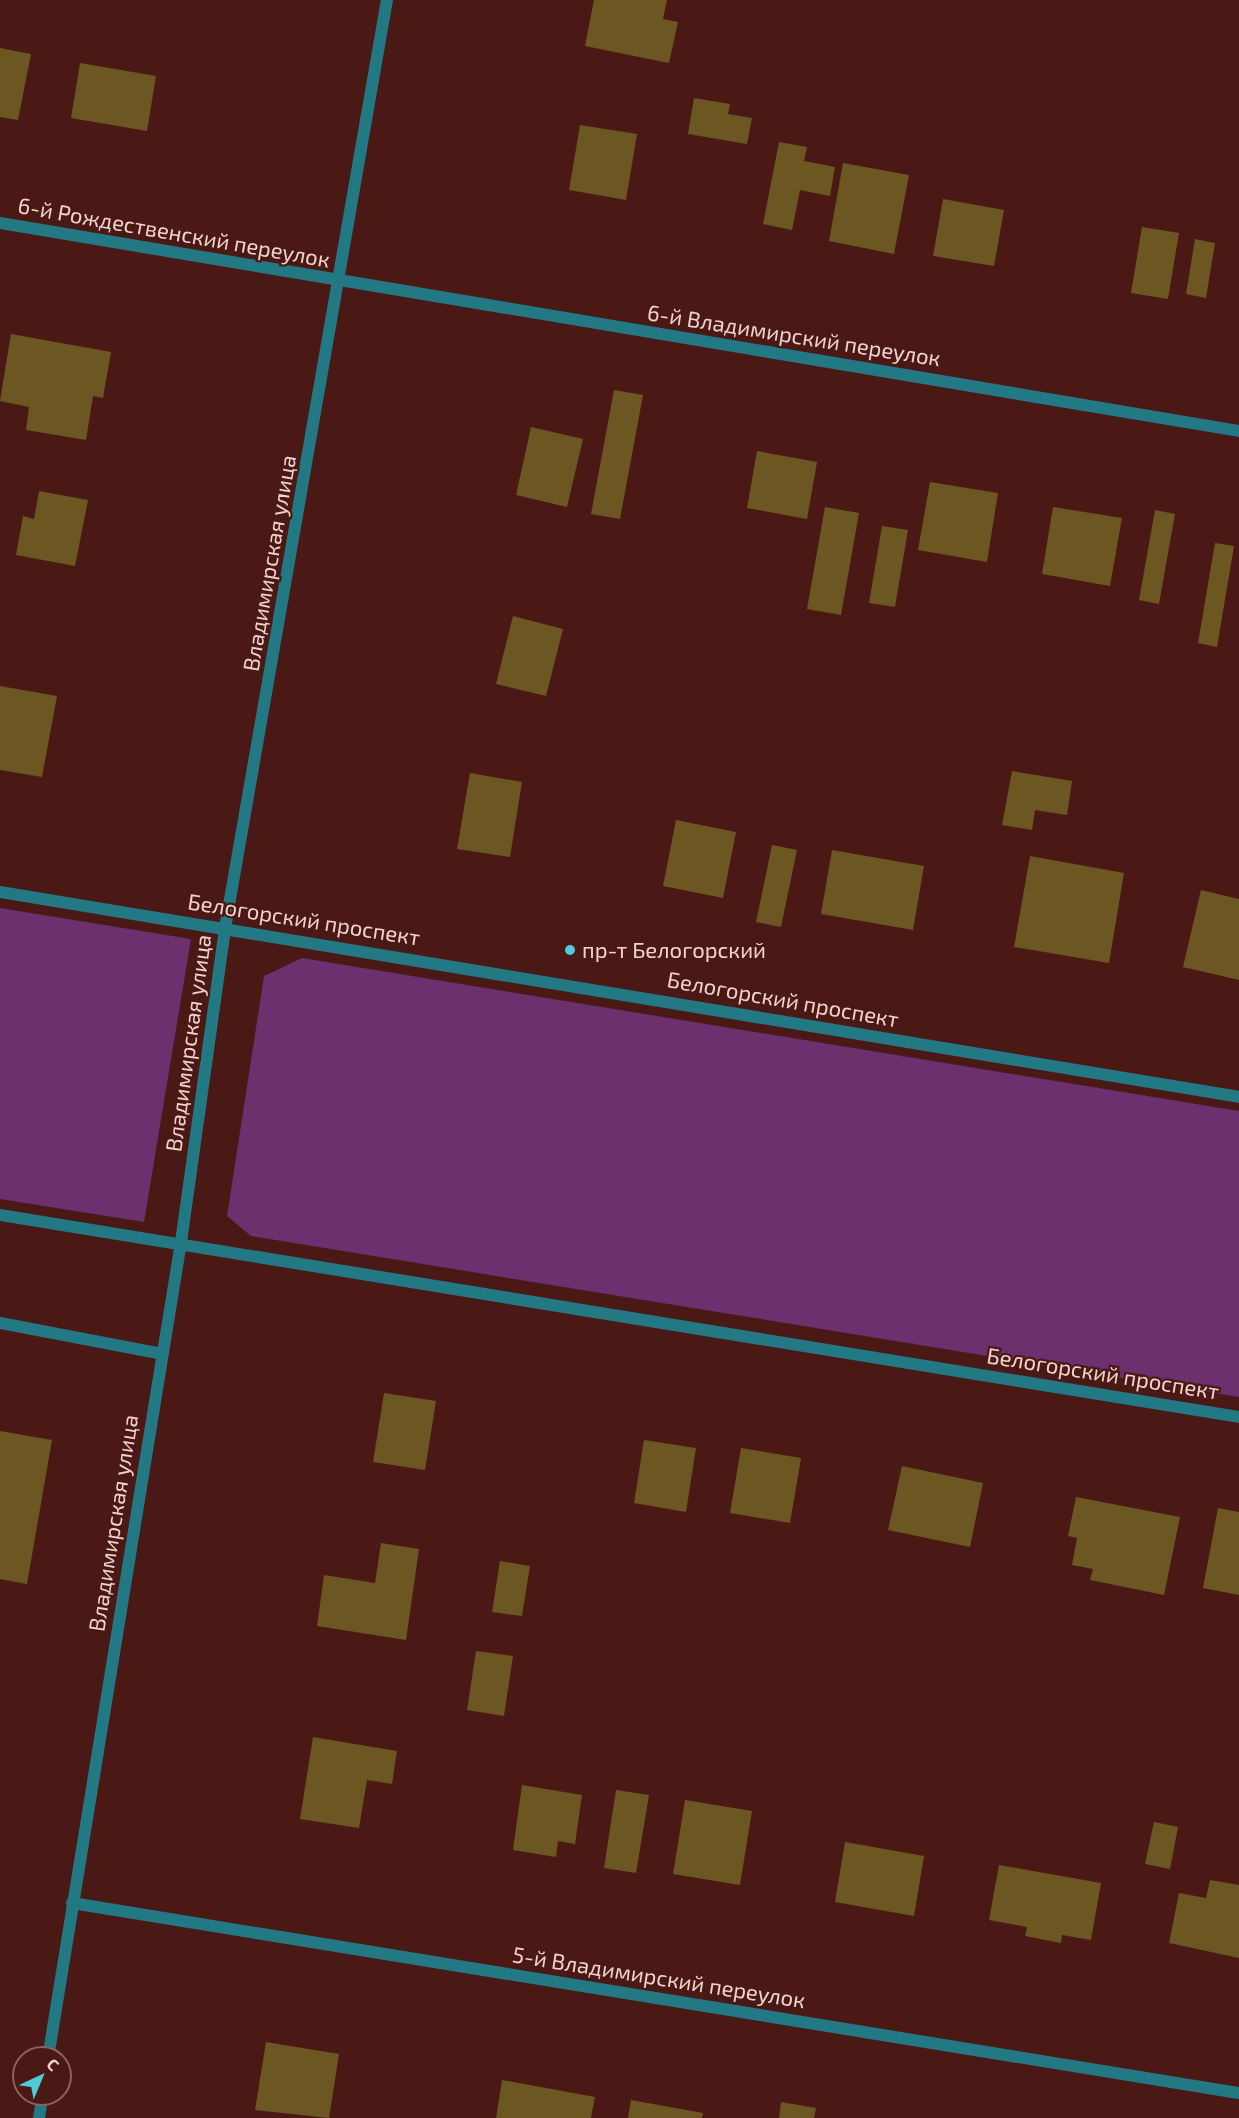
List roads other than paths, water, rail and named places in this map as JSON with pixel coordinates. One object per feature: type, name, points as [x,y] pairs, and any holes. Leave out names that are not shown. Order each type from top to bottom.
[{"type":"street","name":"Владимирская улица","points":[[50,2046],[181,1242],[225,928],[342,282],[387,0]]},
{"type":"street","name":"6-й Рождественский переулок","points":[[0,223],[342,282]]},
{"type":"street","name":"6-й Владимирский переулок","points":[[342,282],[1239,431]]},
{"type":"street","name":"Белогорский проспект","points":[[0,892],[1239,1097]]},
{"type":"street","name":"Белогорский проспект","points":[[0,1215],[181,1242],[1239,1417]]},
{"type":"street","points":[[0,1323],[162,1354]]},
{"type":"street","name":"5-й Владимирский переулок","points":[[72,1903],[1239,2093]]},
{"type":"place","name":"пр-т Белогорский","points":[[570,950]]}]
